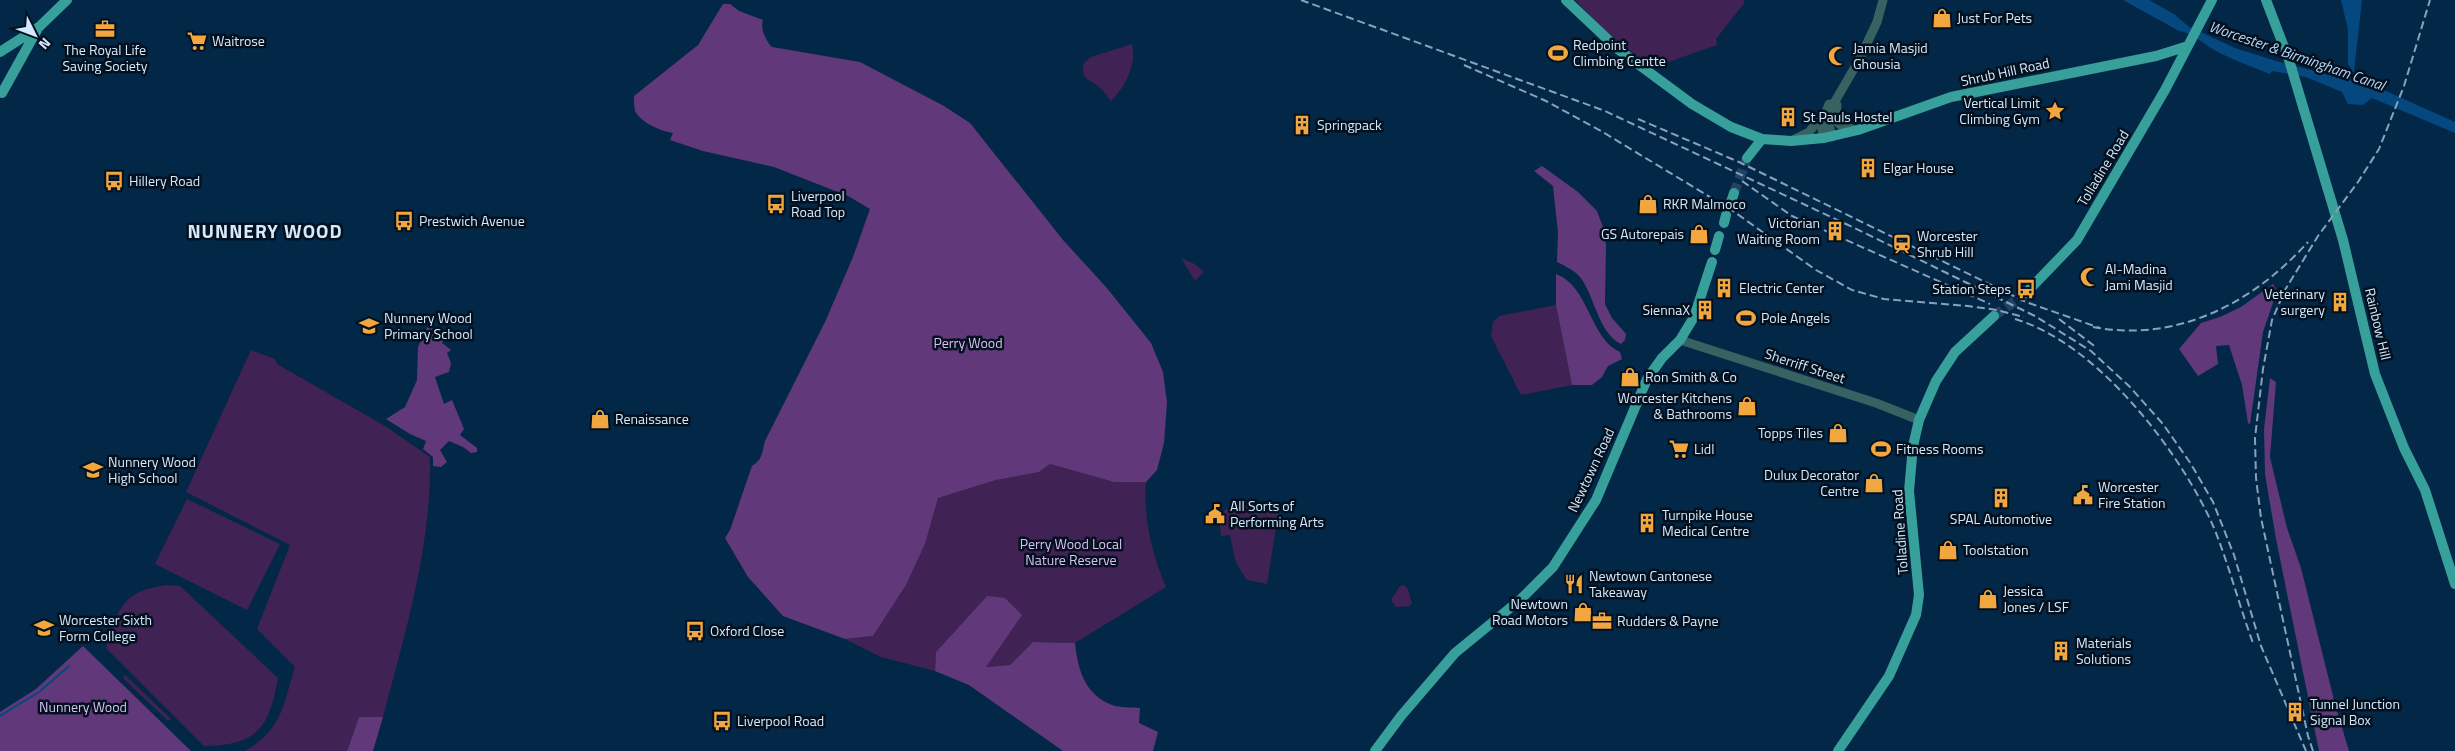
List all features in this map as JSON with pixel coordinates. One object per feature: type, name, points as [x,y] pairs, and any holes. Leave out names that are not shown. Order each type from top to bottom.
[{"type":"main road","points":[[0,52],[39,27],[67,0]]},
{"type":"main road","name":"Shrub Hill Road","points":[[1566,0],[1620,50],[1692,104],[1731,127],[1762,139],[1791,141],[1828,138],[1858,130],[1951,97],[2156,56],[2189,44]]},
{"type":"main road","name":"Tolladine Road","points":[[2026,293],[2074,244],[2161,98],[2212,0]]},
{"type":"main road","name":"Rainbow Hill","points":[[2266,0],[2297,85],[2348,259],[2375,374],[2404,448],[2425,490],[2455,584]]},
{"type":"main road","points":[[1,96],[39,27]]},
{"type":"main road","points":[[12,45],[24,55]]},
{"type":"main road","points":[[0,79],[1,96]]},
{"type":"main road","points":[[1747,158],[1762,139]]},
{"type":"main road","points":[[1726,215],[1734,193]]},
{"type":"main road","points":[[1715,250],[1719,236]]},
{"type":"main road","name":"Newtown Road","points":[[1374,751],[1455,653],[1521,598],[1553,567],[1596,500],[1647,379],[1662,358],[1680,340],[1694,317],[1712,262]]},
{"type":"main road","name":"Tolladine Road","points":[[1838,751],[1889,676],[1916,615],[1919,595],[1909,491],[1913,446],[1919,420],[1936,381],[1954,352],[1994,316]]},
{"type":"street","points":[[1858,130],[1843,127],[1836,121],[1836,107],[1877,22],[1883,0]]},
{"type":"street","points":[[1791,141],[1809,132],[1850,75]]},
{"type":"street","points":[[1828,138],[1830,110],[1836,97]]},
{"type":"street","points":[[1823,115],[1821,125],[1828,138]]},
{"type":"street","name":"Sherriff Street","points":[[1680,340],[1876,403],[1919,420]]},
{"type":"green space","points":[[1575,0],[1743,0],[1745,2],[1716,39],[1717,45],[1651,68],[1605,30]]},
{"type":"green space","name":"Perry Wood","points":[[723,4],[730,4],[739,11],[763,20],[764,35],[772,47],[860,62],[944,106],[970,123],[1063,240],[1106,287],[1151,343],[1163,372],[1167,402],[1164,443],[1157,470],[1146,482],[1114,482],[1050,464],[1039,472],[996,480],[938,498],[925,544],[906,585],[873,636],[845,639],[783,616],[748,577],[725,538],[730,530],[752,466],[760,458],[765,441],[825,322],[853,257],[870,209],[848,196],[774,167],[703,151],[670,140],[673,133],[652,126],[635,111],[634,96],[698,45]]},
{"type":"green space","points":[[1132,44],[1133,60],[1129,75],[1111,101],[1099,86],[1084,76],[1084,63],[1091,57]]},
{"type":"green space","points":[[1542,166],[1578,192],[1597,211],[1603,227],[1606,245],[1605,304],[1612,318],[1626,334],[1625,340],[1621,344],[1607,332],[1580,277],[1557,262],[1558,233],[1553,186],[1534,171]]},
{"type":"green space","points":[[1181,258],[1195,264],[1204,272],[1195,281]]},
{"type":"green space","points":[[1556,274],[1567,280],[1576,289],[1602,336],[1620,352],[1622,359],[1608,366],[1602,377],[1592,385],[1572,385],[1556,305]]},
{"type":"green space","points":[[2273,284],[2277,291],[2263,332],[2250,424],[2248,423],[2242,385],[2229,345],[2216,346],[2218,364],[2198,376],[2179,349],[2201,323],[2241,307]]},
{"type":"green space","points":[[1556,305],[1572,385],[1521,395],[1491,336],[1493,322],[1499,316]]},
{"type":"green space","points":[[429,324],[444,339],[442,343],[451,350],[447,353],[451,363],[449,372],[435,377],[444,404],[452,400],[464,429],[460,435],[477,448],[477,452],[471,453],[449,441],[440,450],[447,462],[441,467],[433,466],[433,457],[423,449],[426,441],[410,434],[386,419],[405,407],[417,380],[418,347]]},
{"type":"green space","points":[[251,350],[275,359],[277,364],[385,426],[430,457],[427,523],[422,556],[416,588],[383,717],[359,717],[347,751],[245,751],[258,743],[267,734],[280,715],[295,667],[257,629],[290,545],[186,492]]},
{"type":"green space","points":[[2270,378],[2276,382],[2270,457],[2287,528],[2301,568],[2335,704],[2349,751],[2319,751],[2276,539],[2265,474],[2264,429]]},
{"type":"green space","name":"Perry Wood Local Nature Reserve","points":[[1050,464],[1114,482],[1146,482],[1147,522],[1157,562],[1166,587],[1075,643],[1033,642],[1010,665],[985,667],[987,596],[936,652],[935,671],[881,657],[845,639],[873,636],[906,585],[925,544],[938,498],[996,480],[1039,472]]},
{"type":"green space","points":[[187,499],[280,544],[247,610],[155,564]]},
{"type":"green space","points":[[1247,505],[1279,509],[1267,584],[1247,580],[1236,563],[1230,535],[1221,536],[1219,519],[1225,517],[1224,510]]},
{"type":"green space","points":[[168,585],[180,586],[278,678],[270,710],[265,721],[249,737],[222,745],[204,746],[106,648],[114,622],[125,603],[141,591]]},
{"type":"green space","points":[[1400,586],[1407,587],[1412,603],[1410,606],[1396,607],[1391,600]]},
{"type":"green space","points":[[987,596],[1005,598],[1022,615],[986,667],[1010,665],[1033,642],[1075,643],[1078,662],[1084,680],[1095,694],[1102,700],[1115,706],[1140,708],[1139,723],[1158,732],[1153,751],[1063,751],[969,685],[935,671],[936,652]]},
{"type":"green space","name":"Nunnery Wood","points":[[83,646],[191,751],[0,751],[0,712],[36,689]]},
{"type":"green space","points":[[125,675],[171,719],[168,721],[123,678]]},
{"type":"green space","points":[[359,717],[383,717],[373,751],[347,751]]},
{"type":"water","points":[[2123,0],[2149,0],[2174,14],[2188,26],[2235,48],[2349,80],[2352,70],[2348,64],[2348,30],[2341,0],[2362,0],[2353,80],[2386,91],[2455,122],[2455,133],[2372,98],[2363,105],[2348,104],[2342,92],[2306,77],[2272,71],[2270,74],[2249,66],[2216,51],[2194,36],[2179,31]]},
{"type":"waterway","points":[[0,716],[39,692],[69,666]]},
{"type":"tunnel","points":[[1734,193],[1747,158]]},
{"type":"tunnel","points":[[1994,316],[2026,293]]},
{"type":"railway","points":[[1301,0],[1605,111],[1846,224],[2035,316],[2091,351],[2129,386],[2163,424],[2191,464],[2213,502],[2234,555],[2261,646],[2306,751]]},
{"type":"railway","points":[[2313,751],[2308,736],[2261,518],[2256,478],[2255,438],[2263,369],[2272,320],[2285,290],[2318,236],[2358,182],[2379,149],[2404,86],[2430,0]]},
{"type":"railway","points":[[1464,65],[1546,101],[1601,131],[1733,211],[1816,270],[1852,290],[1884,299],[1968,306],[1997,310],[2024,317]]},
{"type":"railway","points":[[1638,119],[1739,162],[2026,302],[2100,328]]},
{"type":"railway","points":[[1742,181],[1792,216],[1990,304]]},
{"type":"railway","points":[[2093,327],[2124,330],[2154,329],[2183,323],[2211,313],[2238,300],[2263,283],[2308,242]]},
{"type":"railway","points":[[2015,319],[2046,332],[2076,351],[2133,404],[2158,435],[2181,467],[2214,528],[2253,643]]},
{"type":"railway","points":[[2059,319],[2097,348]]},
{"type":"place","name":"Just For Pets","points":[[1942,18]]},
{"type":"place","name":"The Royal Life Saving Society","points":[[105,29]]},
{"type":"place","name":"Waitrose","points":[[197,41]]},
{"type":"place","name":"Redpoint Climbing Centte","points":[[1558,53]]},
{"type":"place","name":"Jamia Masjid Ghousia","points":[[1838,56]]},
{"type":"place","name":"Vertical Limit Climbing Gym","points":[[2055,111]]},
{"type":"place","name":"St Pauls Hostel","points":[[1788,117]]},
{"type":"place","name":"Springpack","points":[[1302,125]]},
{"type":"place","name":"Elgar House","points":[[1868,168]]},
{"type":"place","name":"Hillery Road","points":[[114,181]]},
{"type":"place","name":"Liverpool Road Top","points":[[776,204]]},
{"type":"place","name":"RKR Malmoco","points":[[1648,204]]},
{"type":"place","name":"Prestwich Avenue","points":[[404,221]]},
{"type":"place","name":"Victorian Waiting Room","points":[[1835,231]]},
{"type":"place","name":"GS Autorepais","points":[[1699,234]]},
{"type":"place","name":"Worcester Shrub Hill","points":[[1902,244]]},
{"type":"place","name":"Al-Madina Jami Masjid","points":[[2090,277]]},
{"type":"place","name":"Electric Center","points":[[1724,288]]},
{"type":"place","name":"Station Steps","points":[[2026,289]]},
{"type":"place","name":"Veterinary surgery","points":[[2340,302]]},
{"type":"place","name":"SiennaX","points":[[1705,310]]},
{"type":"place","name":"Pole Angels","points":[[1746,318]]},
{"type":"place","name":"Nunnery Wood Primary School","points":[[369,326]]},
{"type":"place","name":"Ron Smith & Co","points":[[1630,377]]},
{"type":"place","name":"Worcester Kitchens & Bathrooms","points":[[1747,406]]},
{"type":"place","name":"Renaissance","points":[[600,419]]},
{"type":"place","name":"Topps Tiles","points":[[1838,433]]},
{"type":"place","name":"Lidl","points":[[1679,449]]},
{"type":"place","name":"Fitness Rooms","points":[[1881,449]]},
{"type":"place","name":"Nunnery Wood High School","points":[[93,470]]},
{"type":"place","name":"Dulux Decorator Centre","points":[[1874,483]]},
{"type":"place","name":"Worcester Fire Station","points":[[2083,495]]},
{"type":"place","name":"SPAL Automotive","points":[[2001,498]]},
{"type":"place","name":"All Sorts of Performing Arts","points":[[1215,514]]},
{"type":"place","name":"Turnpike House Medical Centre","points":[[1647,523]]},
{"type":"place","name":"Toolstation","points":[[1948,550]]},
{"type":"place","name":"Newtown Cantonese Takeaway","points":[[1574,584]]},
{"type":"place","name":"Jessica Jones / LSF","points":[[1988,599]]},
{"type":"place","name":"Newtown Road Motors","points":[[1583,612]]},
{"type":"place","name":"Rudders & Payne","points":[[1602,621]]},
{"type":"place","name":"Worcester Sixth Form College","points":[[44,628]]},
{"type":"place","name":"Oxford Close","points":[[695,631]]},
{"type":"place","name":"Materials Solutions","points":[[2061,651]]},
{"type":"place","name":"Tunnel Junction Signal Box","points":[[2295,712]]},
{"type":"place","name":"Liverpool Road","points":[[722,721]]},
{"type":"district","name":"NUNNERY WOOD","points":[[265,231]]},
{"type":"water label","name":"Worcester & Birmingham Canal","points":[[2297,56]]}]
